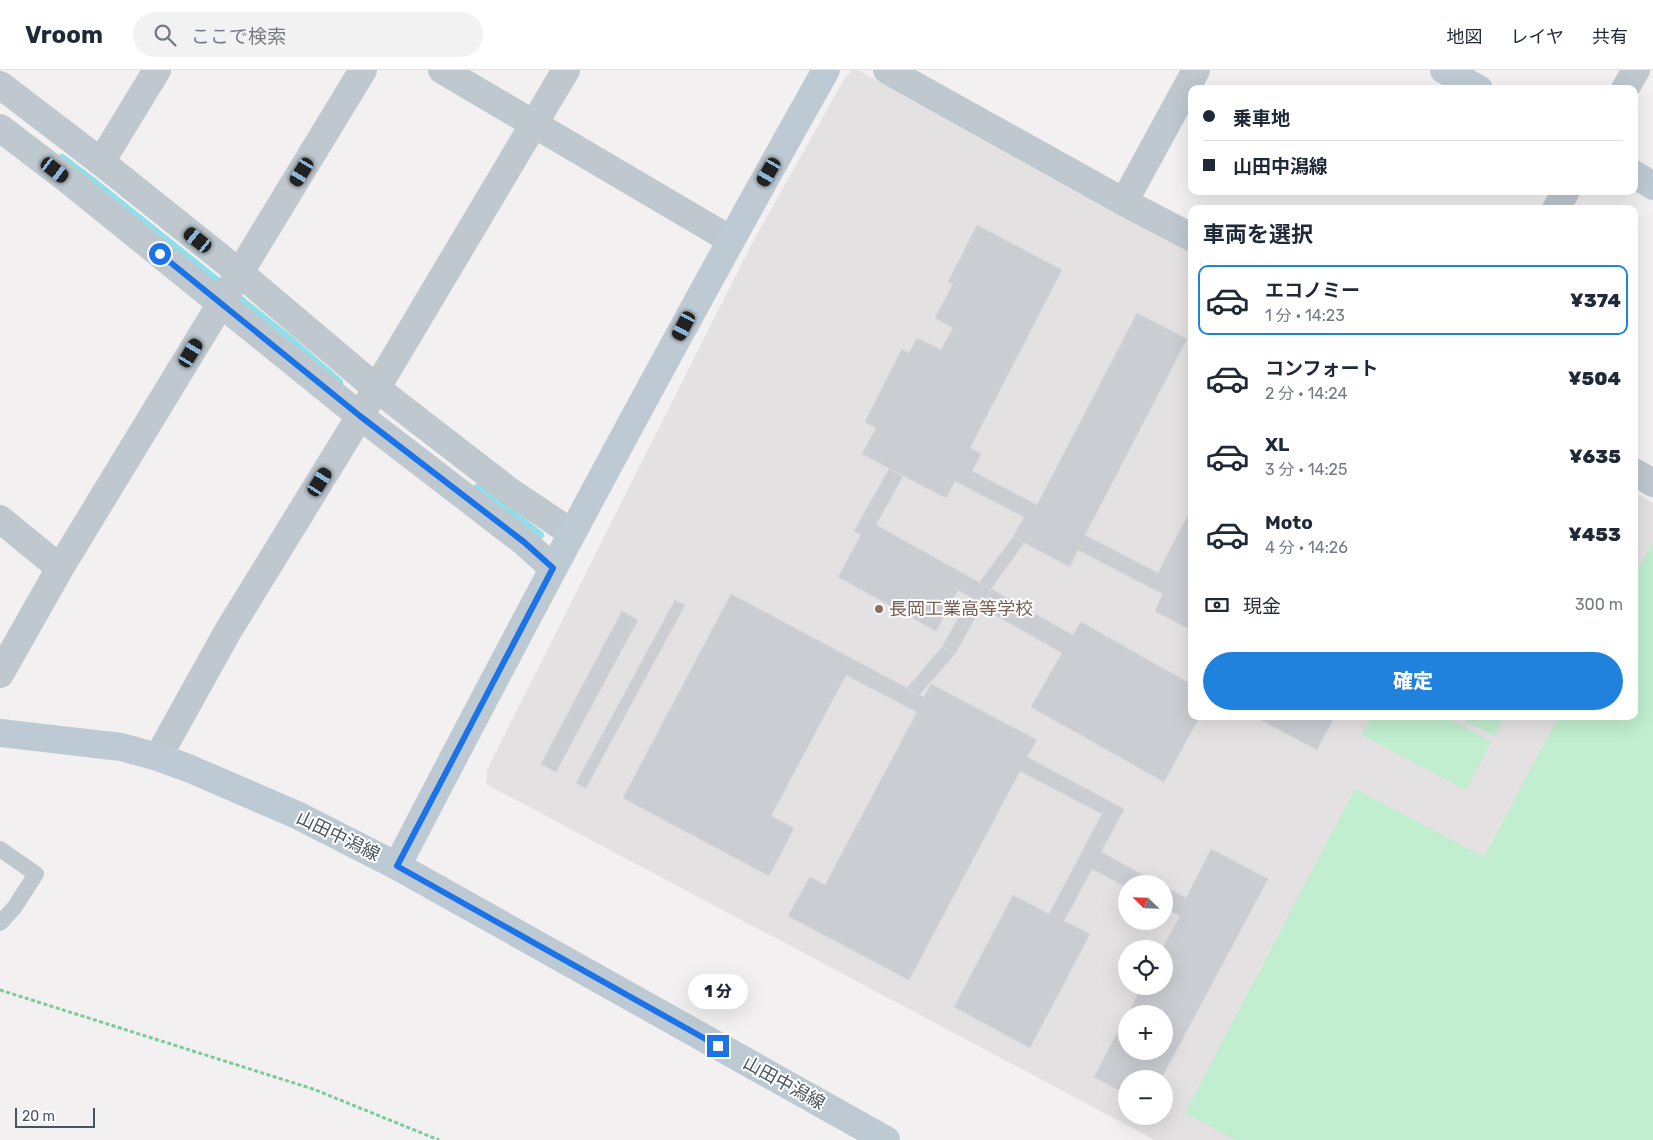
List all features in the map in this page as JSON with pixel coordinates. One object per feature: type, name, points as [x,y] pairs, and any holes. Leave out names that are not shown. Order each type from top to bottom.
[{"type":"street","points":[[101,162],[156,70]]},
{"type":"street","points":[[0,674],[60,568],[364,70]]},
{"type":"street","points":[[442,70],[731,240]]},
{"type":"street","points":[[158,757],[228,631],[360,416],[566,70]]},
{"type":"street","points":[[397,866],[553,568],[731,240],[826,70]]},
{"type":"street","points":[[887,70],[1124,202],[1188,235]]},
{"type":"street","points":[[1124,202],[1196,70]]},
{"type":"street","points":[[1444,70],[1472,85]]},
{"type":"street","points":[[1627,85],[1636,70]]},
{"type":"street","points":[[0,84],[240,273],[376,388],[512,493],[572,533]]},
{"type":"street","points":[[0,128],[60,174],[360,416],[524,542],[553,568]]},
{"type":"street","points":[[1638,177],[1653,186]]},
{"type":"street","points":[[1638,474],[1653,483]]},
{"type":"street","points":[[0,520],[60,568]]},
{"type":"street","name":"山田中潟線","points":[[0,733],[121,748],[158,757],[188,768],[297,816],[397,866],[886,1140]]},
{"type":"lane","points":[[0,848],[36,874],[14,908],[0,923]]},
{"type":"path","points":[[0,990],[313,1089],[439,1140]]},
{"type":"shaded area","name":"長岡工業高等学校","points":[[852,70],[858,70],[1188,249],[1188,720],[1638,720],[1638,494],[1653,503],[1653,1140],[1155,1140],[1127,1125],[1173,1125],[1173,1070],[1118,1070],[1118,1120],[486,784],[487,770],[749,249],[843,81]]},
{"type":"green space","points":[[1653,542],[1653,1140],[1236,1140],[1185,1113],[1355,789],[1484,857],[1557,720],[1638,720],[1638,570]]},
{"type":"green space","points":[[1370,720],[1451,720],[1491,742],[1466,790],[1362,735]]},
{"type":"green space","points":[[1464,720],[1502,720],[1494,736]]},
{"type":"building","points":[[977,225],[1062,270],[970,448],[981,454],[972,471],[1037,505],[1137,313],[1187,339],[1085,535],[1158,573],[1188,515],[1188,628],[1155,611],[1163,594],[1078,550],[1070,567],[1013,537],[1024,517],[955,481],[946,498],[862,454],[876,428],[865,422],[902,349],[909,353],[917,338],[941,350],[953,328],[935,318],[953,284],[948,282]]},
{"type":"building","points":[[889,469],[903,476],[876,525],[991,589],[955,654],[942,647],[970,597],[958,590],[936,631],[838,577],[861,535],[854,531]]},
{"type":"building","points":[[1013,537],[1024,543],[991,589],[979,583]]},
{"type":"building","points":[[991,589],[1073,635],[1081,622],[1188,682],[1188,720],[1198,720],[1164,782],[1031,707],[1062,653],[981,607]]},
{"type":"building","points":[[731,594],[924,697],[931,684],[1037,740],[1027,757],[1124,809],[1101,852],[1143,875],[1118,875],[1118,883],[1092,869],[1064,921],[1090,934],[1030,1048],[954,1007],[1013,895],[1049,914],[1102,814],[1020,771],[909,980],[788,916],[810,877],[825,885],[917,712],[846,675],[771,816],[794,828],[769,876],[623,798]]},
{"type":"building","points":[[675,600],[685,605],[586,788],[576,783]]},
{"type":"building","points":[[622,611],[638,620],[556,772],[541,764]]},
{"type":"building","points":[[942,647],[955,654],[919,695],[907,688]]},
{"type":"building","points":[[1261,720],[1333,720],[1317,750]]},
{"type":"building","points":[[1211,849],[1268,879],[1173,1057],[1173,1005],[1132,1005],[1138,995],[1173,995],[1173,940],[1167,940],[1180,916],[1173,912],[1173,891],[1186,898]]},
{"type":"building","points":[[1118,1031],[1118,1060],[1171,1060],[1166,1070],[1118,1070],[1118,1090],[1094,1077]]},
{"type":"waterway","points":[[62,158],[287,337],[339,382]]},
{"type":"waterway","points":[[477,488],[540,535]]},
{"type":"place","name":"長岡工業高等学校","points":[[879,609]]},
{"type":"route","points":[[160,254],[360,416],[524,542],[553,568],[397,866],[718,1046]]}]
